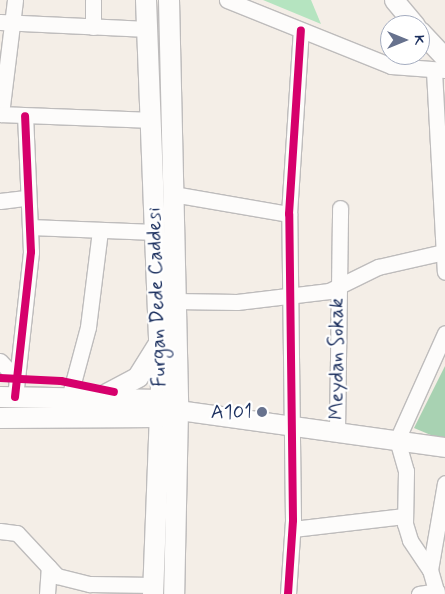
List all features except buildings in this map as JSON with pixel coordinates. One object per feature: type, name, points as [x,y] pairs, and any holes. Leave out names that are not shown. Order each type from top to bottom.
[{"type":"main road","name":"Furgan Dede Caddesi","points":[[146,0],[160,341],[166,409],[174,594]]},
{"type":"main road","name":"Furgan Dede Caddesi","points":[[153,589],[175,301],[169,0]]},
{"type":"main road","points":[[94,398],[118,391],[138,377],[160,341]]},
{"type":"main road","points":[[10,391],[69,398],[94,398],[166,409]]},
{"type":"main road","points":[[0,418],[166,409]]},
{"type":"street","points":[[15,0],[6,22],[2,114],[152,120]]},
{"type":"street","points":[[93,0],[93,27]]},
{"type":"street","points":[[227,0],[391,66],[441,66]]},
{"type":"street","points":[[394,0],[407,15]]},
{"type":"street","points":[[6,22],[148,29]]},
{"type":"street","points":[[288,594],[293,529],[289,214],[300,30]]},
{"type":"street","points":[[430,48],[441,66],[445,272]]},
{"type":"street","points":[[10,391],[30,269],[30,227],[26,198],[26,116]]},
{"type":"street","points":[[173,194],[289,214]]},
{"type":"street","points":[[0,201],[26,198]]},
{"type":"street","name":"Meydan Sokak","points":[[337,431],[340,208]]},
{"type":"street","points":[[30,227],[155,232]]},
{"type":"street","points":[[69,398],[88,327],[100,230]]},
{"type":"street","points":[[175,301],[289,298],[338,287],[378,267],[444,252]]},
{"type":"street","points":[[419,594],[437,593],[430,570],[410,540],[404,516],[406,471],[397,440],[445,333]]},
{"type":"street","points":[[0,361],[10,391]]},
{"type":"street","points":[[166,409],[337,431],[445,448]]},
{"type":"street","points":[[430,570],[445,483]]},
{"type":"street","points":[[293,529],[404,516]]},
{"type":"street","points":[[0,531],[17,533],[57,576],[90,584],[153,589]]},
{"type":"street","points":[[47,594],[49,567]]},
{"type":"green space","points":[[263,0],[311,0],[321,24]]},
{"type":"green space","points":[[445,366],[445,441],[414,428]]},
{"type":"cycle path","points":[[288,594],[293,520],[289,214],[301,30]]},
{"type":"cycle path","points":[[15,397],[31,252],[25,116]]},
{"type":"cycle path","points":[[0,378],[61,381],[114,392]]},
{"type":"place","name":"A101","points":[[262,412]]}]
